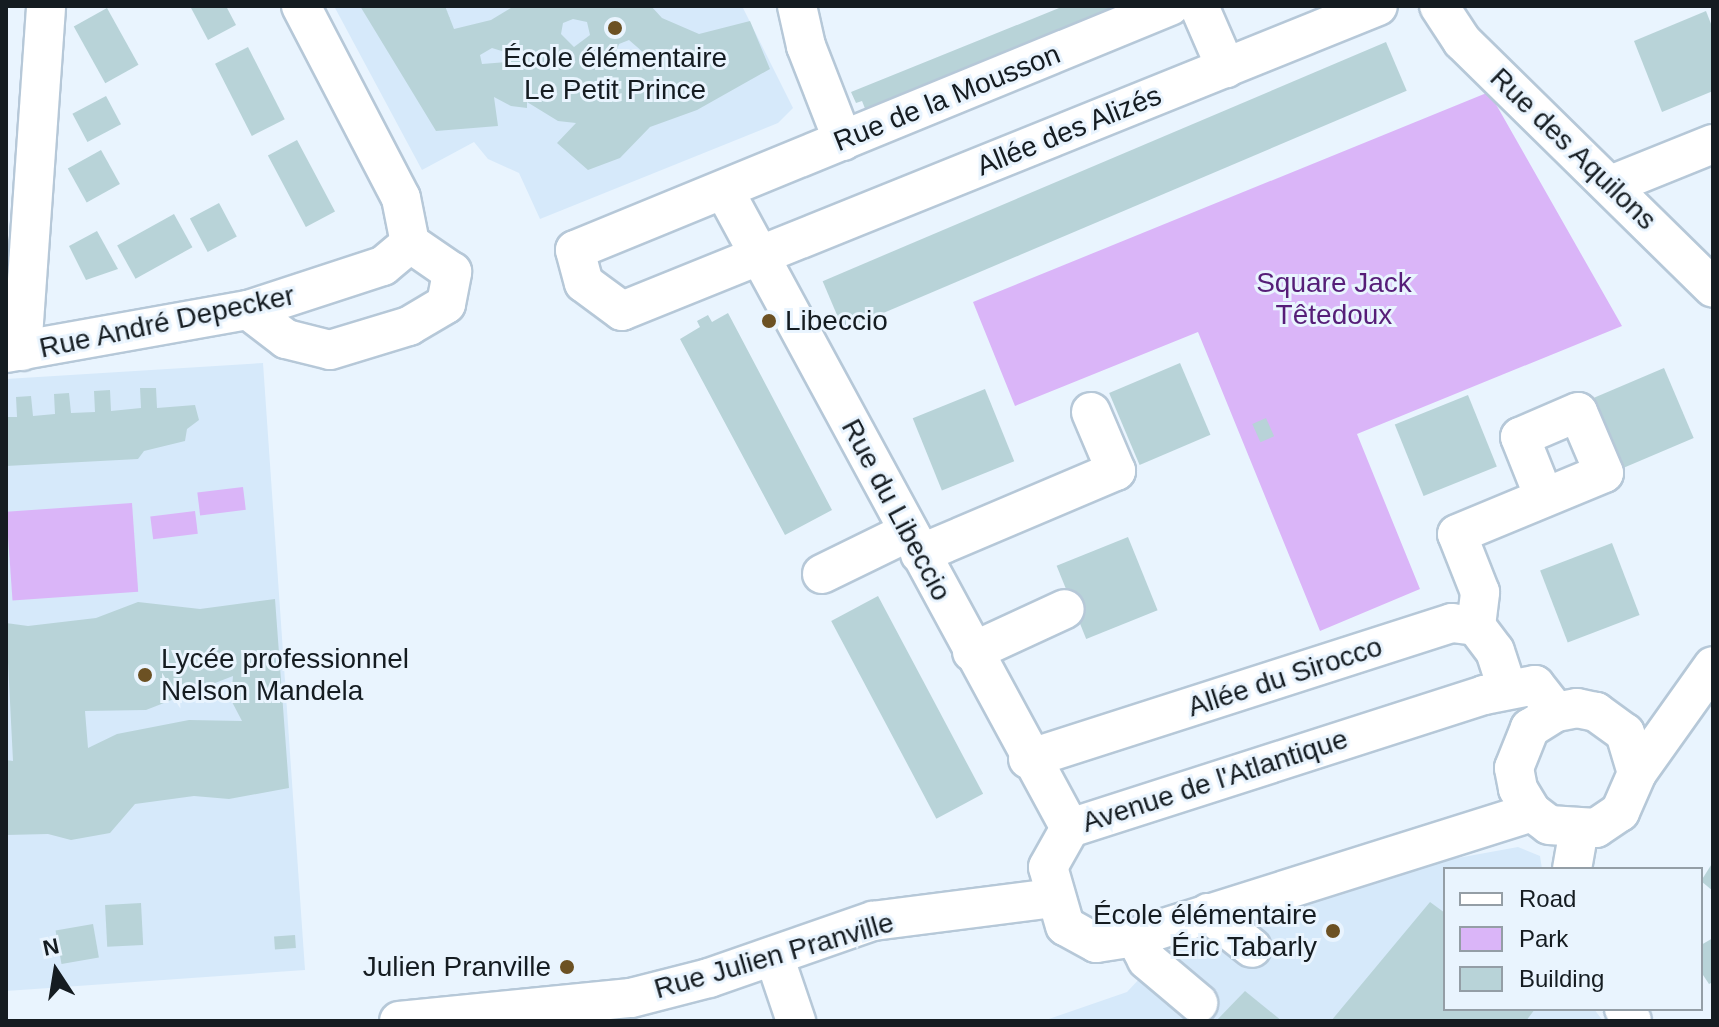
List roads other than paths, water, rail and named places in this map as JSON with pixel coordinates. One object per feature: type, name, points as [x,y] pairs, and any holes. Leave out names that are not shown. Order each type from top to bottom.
[{"type":"street","points":[[14,352],[46,6]]},
{"type":"street","points":[[248,310],[286,339],[330,350],[409,326],[446,304],[452,272],[410,243],[401,198],[301,6]]},
{"type":"street","points":[[797,6],[806,46],[843,141]]},
{"type":"street","name":"Rue de la Mousson","points":[[724,190],[1170,6]]},
{"type":"street","points":[[1199,6],[1226,68]]},
{"type":"street","name":"Allée des Alizés","points":[[724,190],[575,250],[584,283],[622,311],[1378,6]]},
{"type":"street","name":"Rue des Aquilons","points":[[1439,6],[1462,41],[1713,288]]},
{"type":"street","points":[[1611,185],[1713,144]]},
{"type":"street","name":"Rue du Libeccio","points":[[724,190],[1028,759],[1070,828]]},
{"type":"street","name":"Rue André Depecker","points":[[14,352],[248,310],[383,266],[410,243]]},
{"type":"street","points":[[822,574],[1116,471],[1091,412]]},
{"type":"street","points":[[1507,688],[1495,651],[1476,626],[1480,592],[1457,534],[1544,497]]},
{"type":"street","points":[[972,652],[1065,609]]},
{"type":"street","name":"Allée du Sirocco","points":[[1028,759],[1452,623],[1476,626]]},
{"type":"street","points":[[1637,773],[1635,752],[1614,722],[1586,710],[1556,712],[1530,728],[1519,747],[1518,789],[1532,812],[1549,825],[1579,830],[1620,812],[1637,773],[1713,666]]},
{"type":"street","name":"Avenue de l'Atlantique","points":[[1053,898],[1048,867],[1070,828],[1507,688],[1535,685],[1556,712]]},
{"type":"street","points":[[1614,722],[1660,712],[1688,698]]},
{"type":"street","points":[[1053,898],[1065,926],[1096,943],[1135,937],[1532,812]]},
{"type":"street","points":[[1572,867],[1579,830]]},
{"type":"street","name":"Rue Julien Pranville","points":[[399,1021],[631,998],[774,956],[873,921],[1053,898]]},
{"type":"street","points":[[1208,913],[1252,948]]},
{"type":"street","points":[[1135,937],[1147,960],[1198,1003]]},
{"type":"street","points":[[774,956],[796,1021]]},
{"type":"place","name":"École élémentaire Le Petit Prince","points":[[615,28]]},
{"type":"place","name":"Libeccio","points":[[769,321]]},
{"type":"place","name":"Lycée professionnel Nelson Mandela","points":[[145,675]]},
{"type":"place","name":"École élémentaire Éric Tabarly","points":[[1333,931]]},
{"type":"place","name":"Julien Pranville","points":[[567,967]]},
{"type":"park label","name":"Square Jack Têtedoux","points":[[1334,299]]}]
